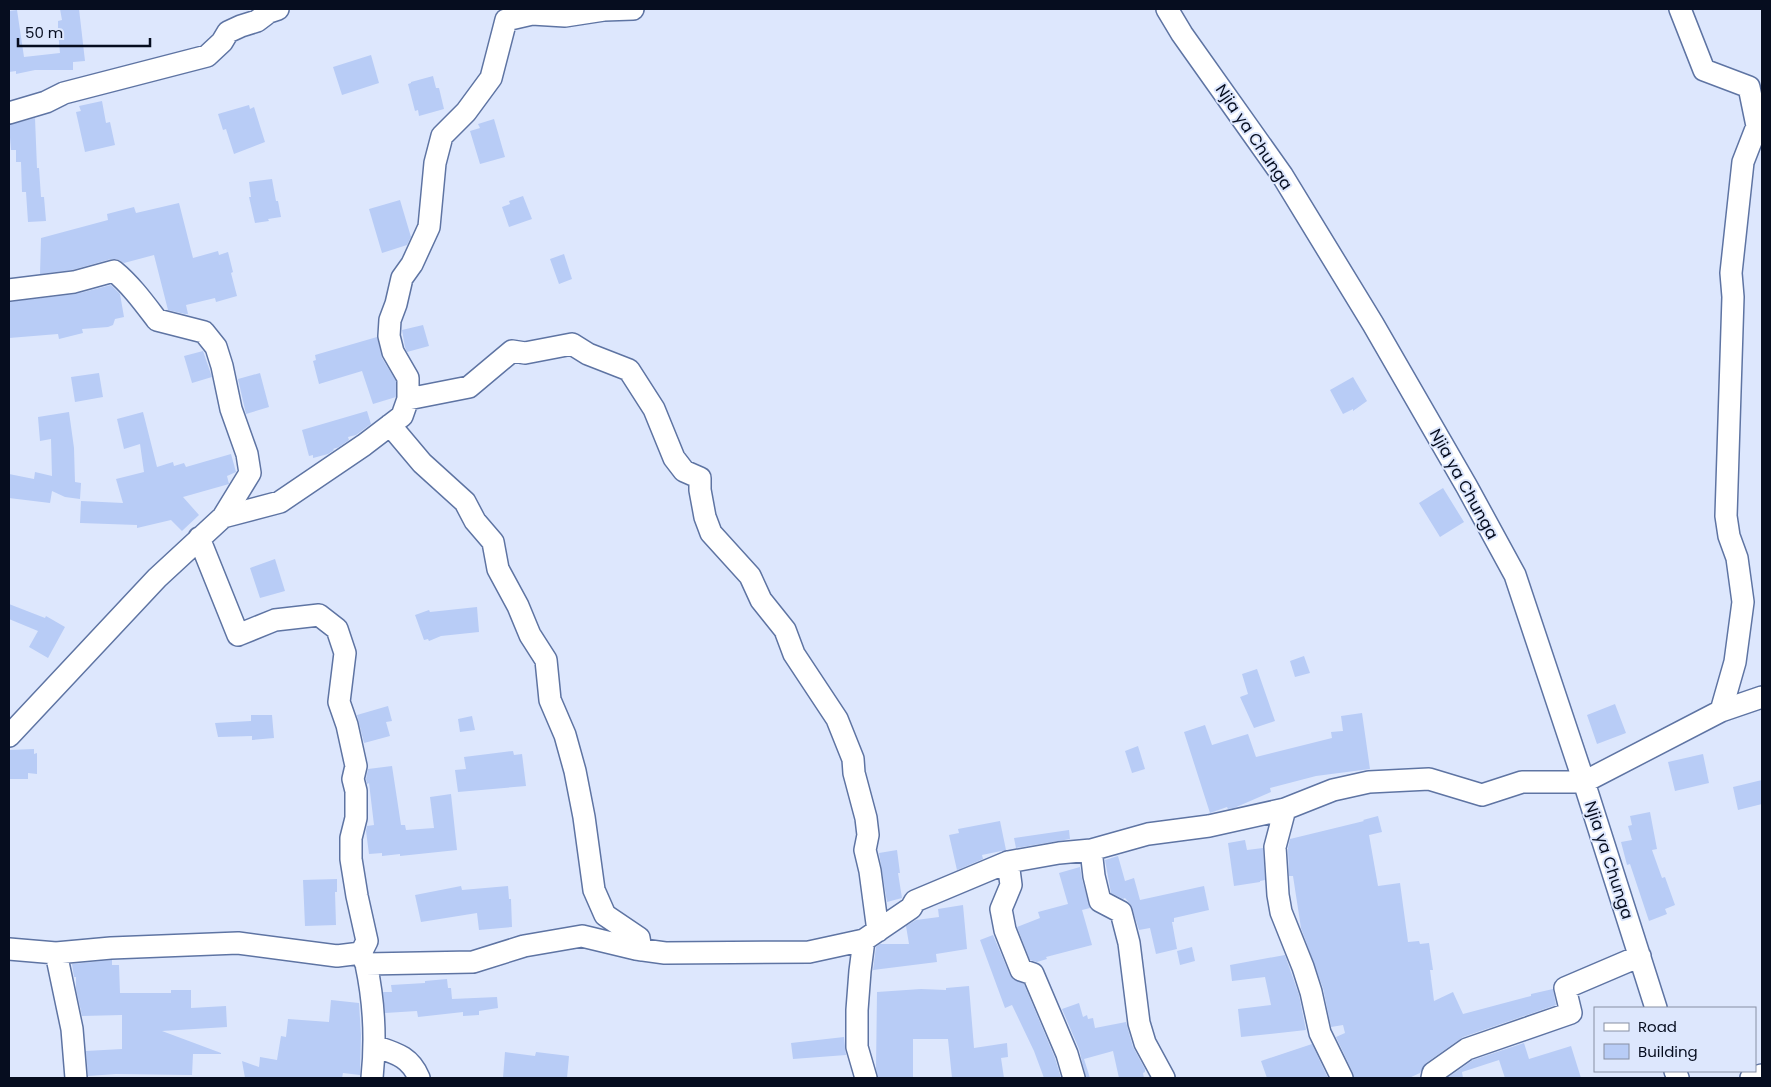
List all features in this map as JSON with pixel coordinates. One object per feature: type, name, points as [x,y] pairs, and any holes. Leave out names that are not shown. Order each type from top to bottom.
[{"type":"street","points":[[9,113],[46,102],[64,93],[207,56],[222,42],[228,32],[257,21],[269,12],[278,9]]},
{"type":"street","points":[[223,517],[280,502],[364,445],[402,416],[408,399],[408,378],[393,352],[388,336],[390,320],[402,278],[412,264],[429,227],[435,162],[442,136],[466,112],[491,78],[505,14],[565,16],[604,10],[633,9]]},
{"type":"street","name":"Njia ya Chunga","points":[[1167,9],[1182,34],[1282,175],[1373,324],[1462,478],[1514,575],[1584,782],[1656,1007]]},
{"type":"street","points":[[1680,9],[1704,70],[1748,87],[1757,126],[1743,162],[1731,273],[1733,297],[1726,516],[1729,536],[1737,558],[1743,602],[1735,662],[1721,710]]},
{"type":"street","points":[[9,290],[74,282],[114,271],[123,278],[157,320],[204,332],[216,347],[231,409],[247,454],[250,473],[223,517],[157,578],[9,736]]},
{"type":"street","points":[[408,399],[469,387],[512,351],[525,353],[572,344],[588,354],[629,370],[654,409],[674,458],[684,471],[700,478],[700,490],[705,517],[711,533],[750,576],[761,600],[785,630],[794,654],[838,719],[853,759],[854,773],[866,818],[868,835],[865,850],[870,871],[871,935],[860,971],[857,1010],[857,1047],[866,1078]]},
{"type":"street","points":[[390,425],[422,463],[465,502],[474,521],[493,542],[498,569],[518,606],[530,635],[546,660],[550,700],[565,736],[575,771],[584,817],[594,890],[605,915],[639,938],[641,950]]},
{"type":"street","points":[[199,538],[238,634],[275,620],[319,616],[336,629],[345,653],[340,702],[356,766],[353,779],[356,791],[356,818],[351,838],[351,859],[356,896],[367,941],[364,958],[370,984],[374,1031],[372,1078]]},
{"type":"street","points":[[9,949],[56,953],[111,948],[238,943],[337,956],[473,962],[524,946],[582,936],[641,950],[665,953],[809,952],[871,935],[911,908],[915,901],[1008,862],[1059,853],[1091,850],[1148,834],[1210,826],[1285,809],[1333,790],[1370,782],[1429,780],[1482,795],[1522,782],[1584,782],[1721,710],[1762,697]]},
{"type":"street","points":[[1285,809],[1275,847],[1281,912],[1303,967],[1311,992],[1320,1033],[1342,1078]]},
{"type":"street","points":[[1091,850],[1094,876],[1100,901],[1121,912],[1135,978],[1139,1023],[1145,1043],[1164,1078]]},
{"type":"street","points":[[1008,862],[1011,885],[1001,908],[1005,930],[1021,970],[1033,974],[1067,1054],[1074,1078]]},
{"type":"street","points":[[56,953],[72,1029],[76,1078]]},
{"type":"street","points":[[1432,1078],[1433,1073],[1467,1049],[1571,1013],[1565,988],[1640,956]]},
{"type":"street","points":[[374,1046],[398,1054],[415,1067],[419,1078]]},
{"type":"street","points":[[1751,1078],[1762,1074]]},
{"type":"building","points":[[60,9],[79,9],[85,61],[73,62],[73,70],[35,70],[16,74],[16,71],[9,72],[9,11],[17,10],[24,57],[60,53],[58,21],[62,20]]},
{"type":"building","points":[[371,55],[379,83],[342,95],[333,67]]},
{"type":"building","points":[[433,76],[436,88],[439,88],[444,109],[419,116],[418,110],[415,111],[408,84]]},
{"type":"building","points":[[102,101],[106,123],[110,122],[115,145],[85,152],[76,112],[81,111],[79,106]]},
{"type":"building","points":[[249,105],[250,109],[254,107],[265,142],[234,154],[226,129],[223,130],[218,114]]},
{"type":"building","points":[[35,118],[37,168],[39,168],[41,197],[44,197],[46,221],[28,222],[26,192],[22,192],[21,162],[16,162],[16,150],[11,150],[9,125]]},
{"type":"building","points":[[494,119],[505,157],[480,164],[470,131],[480,128],[478,124]]},
{"type":"building","points":[[272,179],[281,217],[255,223],[249,197],[251,197],[249,182]]},
{"type":"building","points":[[523,196],[532,219],[509,227],[502,207],[510,204],[509,201]]},
{"type":"building","points":[[400,200],[411,237],[407,245],[382,253],[369,209]]},
{"type":"building","points":[[179,203],[193,258],[218,251],[219,255],[228,252],[237,296],[216,302],[215,298],[186,305],[188,314],[168,310],[154,255],[124,263],[117,259],[111,259],[72,270],[40,274],[41,238],[108,220],[107,214],[134,207],[136,213]]},
{"type":"building","points":[[564,254],[572,279],[559,284],[550,259]]},
{"type":"building","points":[[111,285],[120,294],[124,317],[115,319],[113,325],[82,329],[83,333],[59,339],[58,334],[9,338],[9,302],[76,294]]},
{"type":"building","points":[[423,325],[429,346],[407,352],[402,330]]},
{"type":"building","points":[[377,337],[382,358],[396,381],[396,397],[373,404],[362,371],[319,384],[313,361],[316,360],[315,355]]},
{"type":"building","points":[[203,351],[212,377],[192,383],[184,356]]},
{"type":"building","points":[[99,373],[103,397],[75,402],[71,377]]},
{"type":"building","points":[[260,373],[269,407],[246,414],[238,379]]},
{"type":"building","points":[[1353,377],[1367,401],[1353,411],[1353,409],[1343,414],[1330,390]]},
{"type":"building","points":[[367,411],[371,424],[356,435],[348,437],[349,440],[328,454],[313,458],[313,455],[309,456],[302,430]]},
{"type":"building","points":[[69,412],[74,448],[75,482],[81,483],[80,499],[65,497],[52,491],[50,503],[9,498],[9,474],[34,479],[35,472],[52,476],[51,439],[40,441],[38,417]]},
{"type":"building","points":[[143,412],[157,467],[173,462],[174,466],[184,463],[186,467],[231,454],[236,472],[227,476],[229,484],[183,497],[199,515],[182,531],[171,520],[137,528],[137,525],[80,523],[81,501],[123,503],[116,479],[144,472],[140,444],[124,449],[117,419]]},
{"type":"building","points":[[1443,488],[1464,522],[1440,537],[1419,503]]},
{"type":"building","points":[[275,559],[285,591],[260,598],[250,568]]},
{"type":"building","points":[[9,604],[45,618],[46,616],[65,627],[48,658],[29,647],[38,631],[9,619]]},
{"type":"building","points":[[477,607],[479,632],[441,636],[429,641],[428,639],[424,640],[415,615],[429,610],[430,612]]},
{"type":"building","points":[[1304,656],[1310,673],[1295,677],[1290,661]]},
{"type":"building","points":[[1257,669],[1275,721],[1254,728],[1240,697],[1248,694],[1242,674]]},
{"type":"building","points":[[1615,704],[1626,733],[1597,744],[1587,715]]},
{"type":"building","points":[[388,706],[392,721],[386,722],[390,736],[364,743],[357,715]]},
{"type":"building","points":[[1362,713],[1370,769],[1316,776],[1270,788],[1271,792],[1234,808],[1228,809],[1227,807],[1210,813],[1184,732],[1205,725],[1212,745],[1248,734],[1256,757],[1332,738],[1331,732],[1343,731],[1341,716]]},
{"type":"building","points":[[251,715],[272,715],[274,738],[252,740],[252,736],[218,737],[215,723],[251,721]]},
{"type":"building","points":[[472,716],[475,730],[460,732],[458,719]]},
{"type":"building","points":[[1138,746],[1145,769],[1132,773],[1125,751]]},
{"type":"building","points":[[34,749],[34,754],[37,753],[37,774],[28,773],[28,779],[9,779],[9,750]]},
{"type":"building","points":[[513,751],[514,755],[522,754],[526,786],[458,792],[455,770],[466,769],[464,757]]},
{"type":"building","points":[[1703,754],[1709,783],[1675,791],[1668,762]]},
{"type":"building","points":[[392,766],[401,825],[405,825],[406,830],[434,828],[430,797],[451,794],[457,850],[400,856],[400,854],[382,856],[382,853],[369,854],[366,831],[367,826],[374,825],[369,783],[367,784],[366,779],[368,769]]},
{"type":"building","points":[[1762,780],[1762,804],[1738,810],[1733,787]]},
{"type":"building","points":[[1650,812],[1657,849],[1652,850],[1662,878],[1665,877],[1675,905],[1665,909],[1667,914],[1649,921],[1630,864],[1627,865],[1621,842],[1632,840],[1628,826],[1632,825],[1630,816]]},
{"type":"building","points":[[1378,816],[1382,832],[1369,835],[1378,886],[1400,883],[1408,942],[1419,941],[1420,944],[1429,943],[1433,970],[1430,970],[1434,1001],[1453,992],[1463,1014],[1553,989],[1556,1005],[1463,1037],[1426,1063],[1420,1073],[1409,1078],[1354,1078],[1336,1037],[1345,1033],[1343,1025],[1331,1027],[1323,988],[1301,928],[1293,876],[1289,876],[1288,848],[1290,839]]},
{"type":"building","points":[[1000,821],[1006,850],[982,855],[983,859],[957,870],[949,835],[959,833],[958,829]]},
{"type":"building","points":[[1069,830],[1070,839],[1016,848],[1014,838]]},
{"type":"building","points":[[1245,840],[1247,850],[1263,848],[1265,880],[1234,886],[1228,843]]},
{"type":"building","points":[[897,850],[902,898],[887,902],[879,853]]},
{"type":"building","points":[[1118,856],[1125,881],[1134,878],[1140,900],[1204,886],[1209,910],[1174,918],[1174,922],[1172,922],[1177,949],[1156,954],[1150,928],[1139,930],[1131,905],[1125,898],[1123,899],[1111,893],[1105,860]]},
{"type":"building","points":[[1080,867],[1090,908],[1082,910],[1092,945],[1046,957],[1047,959],[1037,962],[1030,960],[1017,927],[1040,918],[1038,912],[1068,904],[1059,873]]},
{"type":"building","points":[[337,879],[337,892],[335,892],[336,925],[305,926],[303,880]]},
{"type":"building","points":[[461,886],[462,890],[508,886],[509,899],[511,899],[512,927],[479,930],[477,913],[421,922],[415,895]]},
{"type":"building","points":[[963,905],[967,949],[936,954],[937,962],[873,970],[876,947],[880,944],[909,944],[906,926],[916,920],[939,917],[938,909]]},
{"type":"building","points":[[993,935],[1010,975],[1013,979],[1024,984],[1055,1058],[1061,1078],[1044,1078],[1034,1051],[1012,1005],[1005,1008],[980,940]]},
{"type":"building","points":[[1192,947],[1195,961],[1180,965],[1177,951]]},
{"type":"building","points":[[1285,955],[1299,995],[1306,1030],[1241,1037],[1238,1009],[1271,1005],[1265,977],[1232,981],[1230,965]]},
{"type":"building","points":[[112,960],[112,965],[119,965],[120,993],[171,993],[171,990],[191,990],[191,1008],[226,1006],[227,1027],[162,1031],[221,1054],[193,1054],[192,1075],[116,1074],[88,1076],[86,1051],[122,1049],[122,1015],[82,1016],[72,964]]},
{"type":"building","points":[[447,979],[448,988],[451,988],[452,999],[497,997],[498,1008],[479,1011],[479,1015],[463,1016],[463,1012],[418,1017],[417,1011],[385,1013],[383,992],[392,992],[391,985],[425,983],[425,981]]},
{"type":"building","points":[[969,986],[974,1048],[1007,1043],[1008,1057],[1001,1058],[1004,1078],[952,1078],[948,1039],[913,1039],[913,1078],[878,1078],[876,1069],[877,992],[921,989],[946,990],[946,988]]},
{"type":"building","points":[[331,1000],[359,1003],[361,1035],[360,1075],[343,1073],[342,1078],[245,1078],[242,1061],[259,1067],[260,1057],[277,1060],[281,1036],[286,1037],[288,1019],[329,1022]]},
{"type":"building","points":[[1079,1003],[1083,1017],[1087,1015],[1088,1019],[1093,1018],[1095,1028],[1126,1022],[1133,1047],[1145,1069],[1143,1073],[1144,1078],[1119,1078],[1113,1051],[1084,1059],[1090,1078],[1086,1078],[1079,1049],[1062,1009]]},
{"type":"building","points":[[844,1037],[846,1055],[793,1059],[791,1043]]},
{"type":"building","points":[[1524,1043],[1529,1059],[1571,1046],[1581,1078],[1505,1078],[1499,1060],[1462,1072],[1463,1078],[1447,1078],[1473,1060]]},
{"type":"building","points":[[1312,1044],[1328,1078],[1267,1078],[1261,1061]]},
{"type":"building","points":[[505,1052],[535,1056],[536,1052],[569,1056],[567,1078],[503,1078]]}]
